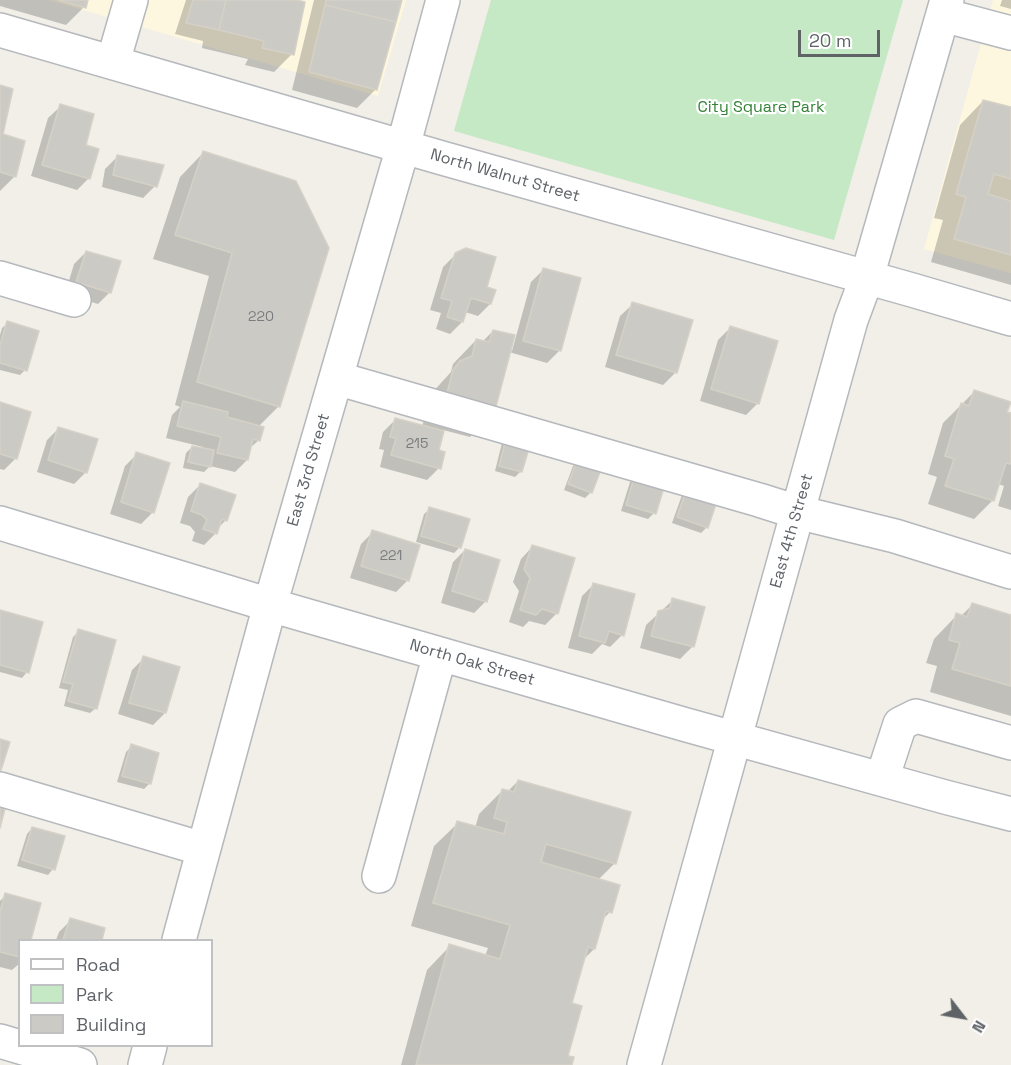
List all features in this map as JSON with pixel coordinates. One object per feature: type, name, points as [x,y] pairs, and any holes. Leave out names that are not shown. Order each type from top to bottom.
[{"type":"street","points":[[113,62],[131,0]]},
{"type":"street","name":"East 3rd Street","points":[[178,939],[270,605],[403,147],[443,0]]},
{"type":"street","points":[[945,7],[1011,33]]},
{"type":"street","name":"East 4th Street","points":[[644,1065],[851,320],[867,277],[945,7]]},
{"type":"street","name":"North Walnut Street","points":[[0,30],[1011,319]]},
{"type":"street","points":[[0,278],[74,300]]},
{"type":"street","points":[[336,378],[797,512],[895,536],[1011,572]]},
{"type":"street","name":"North Oak Street","points":[[0,523],[440,654],[1011,814]]},
{"type":"street","points":[[379,876],[440,654]]},
{"type":"street","points":[[882,779],[900,724],[916,716],[1011,743]]},
{"type":"street","points":[[0,789],[203,849]]},
{"type":"street","points":[[0,1041],[18,1046]]},
{"type":"street","points":[[20,1047],[80,1065]]},
{"type":"street","points":[[145,1065],[150,1047]]},
{"type":"shaded area","points":[[49,0],[406,0],[378,96]]},
{"type":"shaded area","points":[[993,0],[1011,0],[1011,273],[924,249]]},
{"type":"green space","name":"City Square Park","points":[[491,0],[903,0],[834,240],[454,131]]},
{"type":"building","points":[[58,0],[88,0],[86,8]]},
{"type":"building","points":[[193,0],[226,0],[219,30],[186,23]]},
{"type":"building","points":[[226,0],[305,2],[294,55],[262,48],[264,41],[219,30]]},
{"type":"building","points":[[326,0],[402,0],[396,22],[325,5]]},
{"type":"building","points":[[325,5],[396,22],[377,90],[309,72]]},
{"type":"building","points":[[0,85],[13,89],[3,134],[25,141],[16,177],[0,172]]},
{"type":"building","points":[[983,100],[1011,107],[1011,179],[994,174],[988,194],[1011,201],[1011,255],[954,239],[966,197],[956,194]]},
{"type":"building","points":[[60,104],[94,114],[86,145],[99,149],[90,179],[42,165]]},
{"type":"building","points":[[203,151],[296,181],[329,248],[280,407],[197,382],[232,253],[175,235]]},
{"type":"building","points":[[117,155],[164,165],[157,187],[113,175]]},
{"type":"building","points":[[466,248],[496,257],[487,287],[496,290],[491,304],[471,298],[463,322],[447,317],[452,301],[441,298],[455,253]]},
{"type":"building","points":[[86,251],[121,261],[111,293],[76,282]]},
{"type":"building","points":[[543,268],[581,278],[561,351],[523,341]]},
{"type":"building","points":[[632,302],[693,320],[677,373],[616,355]]},
{"type":"building","points":[[7,321],[39,331],[27,371],[0,363],[0,345]]},
{"type":"building","points":[[730,326],[778,341],[759,404],[711,389]]},
{"type":"building","points":[[493,330],[515,335],[494,414],[445,401],[453,370],[460,361],[472,356],[476,339],[489,342]]},
{"type":"building","points":[[974,390],[1011,402],[1007,412],[1011,413],[1011,464],[1006,463],[994,501],[945,486],[954,459],[945,456],[961,403],[969,406]]},
{"type":"building","points":[[183,401],[228,412],[227,417],[264,427],[260,441],[253,439],[248,460],[217,453],[221,437],[177,426]]},
{"type":"building","points":[[0,402],[31,412],[17,459],[0,454]]},
{"type":"building","points":[[395,418],[444,431],[439,450],[445,452],[441,469],[391,455],[396,438],[390,437]]},
{"type":"building","points":[[58,427],[98,439],[87,473],[48,460]]},
{"type":"building","points":[[507,436],[531,442],[522,472],[499,466]]},
{"type":"building","points":[[192,446],[214,450],[211,467],[188,462]]},
{"type":"building","points":[[136,452],[170,463],[154,513],[121,502]]},
{"type":"building","points":[[578,458],[602,467],[592,493],[568,484]]},
{"type":"building","points":[[635,475],[665,484],[656,514],[626,505]]},
{"type":"building","points":[[200,483],[236,495],[227,521],[222,519],[217,534],[203,529],[207,520],[202,515],[191,511]]},
{"type":"building","points":[[687,488],[718,498],[708,528],[677,517]]},
{"type":"building","points":[[429,507],[470,519],[461,548],[421,536]]},
{"type":"building","points":[[372,530],[420,545],[409,581],[361,566]]},
{"type":"building","points":[[532,545],[575,558],[558,614],[542,609],[536,615],[520,610],[530,578],[524,569]]},
{"type":"building","points":[[465,549],[500,560],[487,602],[452,591]]},
{"type":"building","points":[[593,583],[635,594],[624,636],[609,631],[605,643],[579,636]]},
{"type":"building","points":[[672,598],[705,607],[694,647],[651,636],[658,611],[670,608]]},
{"type":"building","points":[[972,603],[1011,615],[1011,686],[952,669],[960,643],[949,640],[956,613],[967,617]]},
{"type":"building","points":[[0,610],[43,622],[29,673],[0,665]]},
{"type":"building","points":[[78,629],[116,640],[97,709],[68,701],[73,684],[63,682]]},
{"type":"building","points":[[143,656],[180,667],[166,713],[129,703]]},
{"type":"building","points":[[0,739],[10,742],[0,773]]},
{"type":"building","points":[[131,744],[159,753],[151,784],[122,776]]},
{"type":"building","points":[[518,780],[631,812],[616,864],[546,844],[541,862],[620,885],[612,913],[606,911],[595,949],[588,947],[572,1003],[582,1006],[568,1056],[574,1057],[572,1065],[416,1065],[449,944],[500,959],[510,925],[433,903],[457,821],[504,834],[507,822],[494,818],[502,789],[514,792]]},
{"type":"building","points":[[0,795],[8,797],[0,828]]},
{"type":"building","points":[[32,827],[65,836],[55,870],[22,860]]},
{"type":"building","points":[[5,893],[41,903],[31,939],[18,939],[18,956],[0,952],[0,912]]},
{"type":"building","points":[[70,918],[105,928],[102,939],[63,939]]}]
